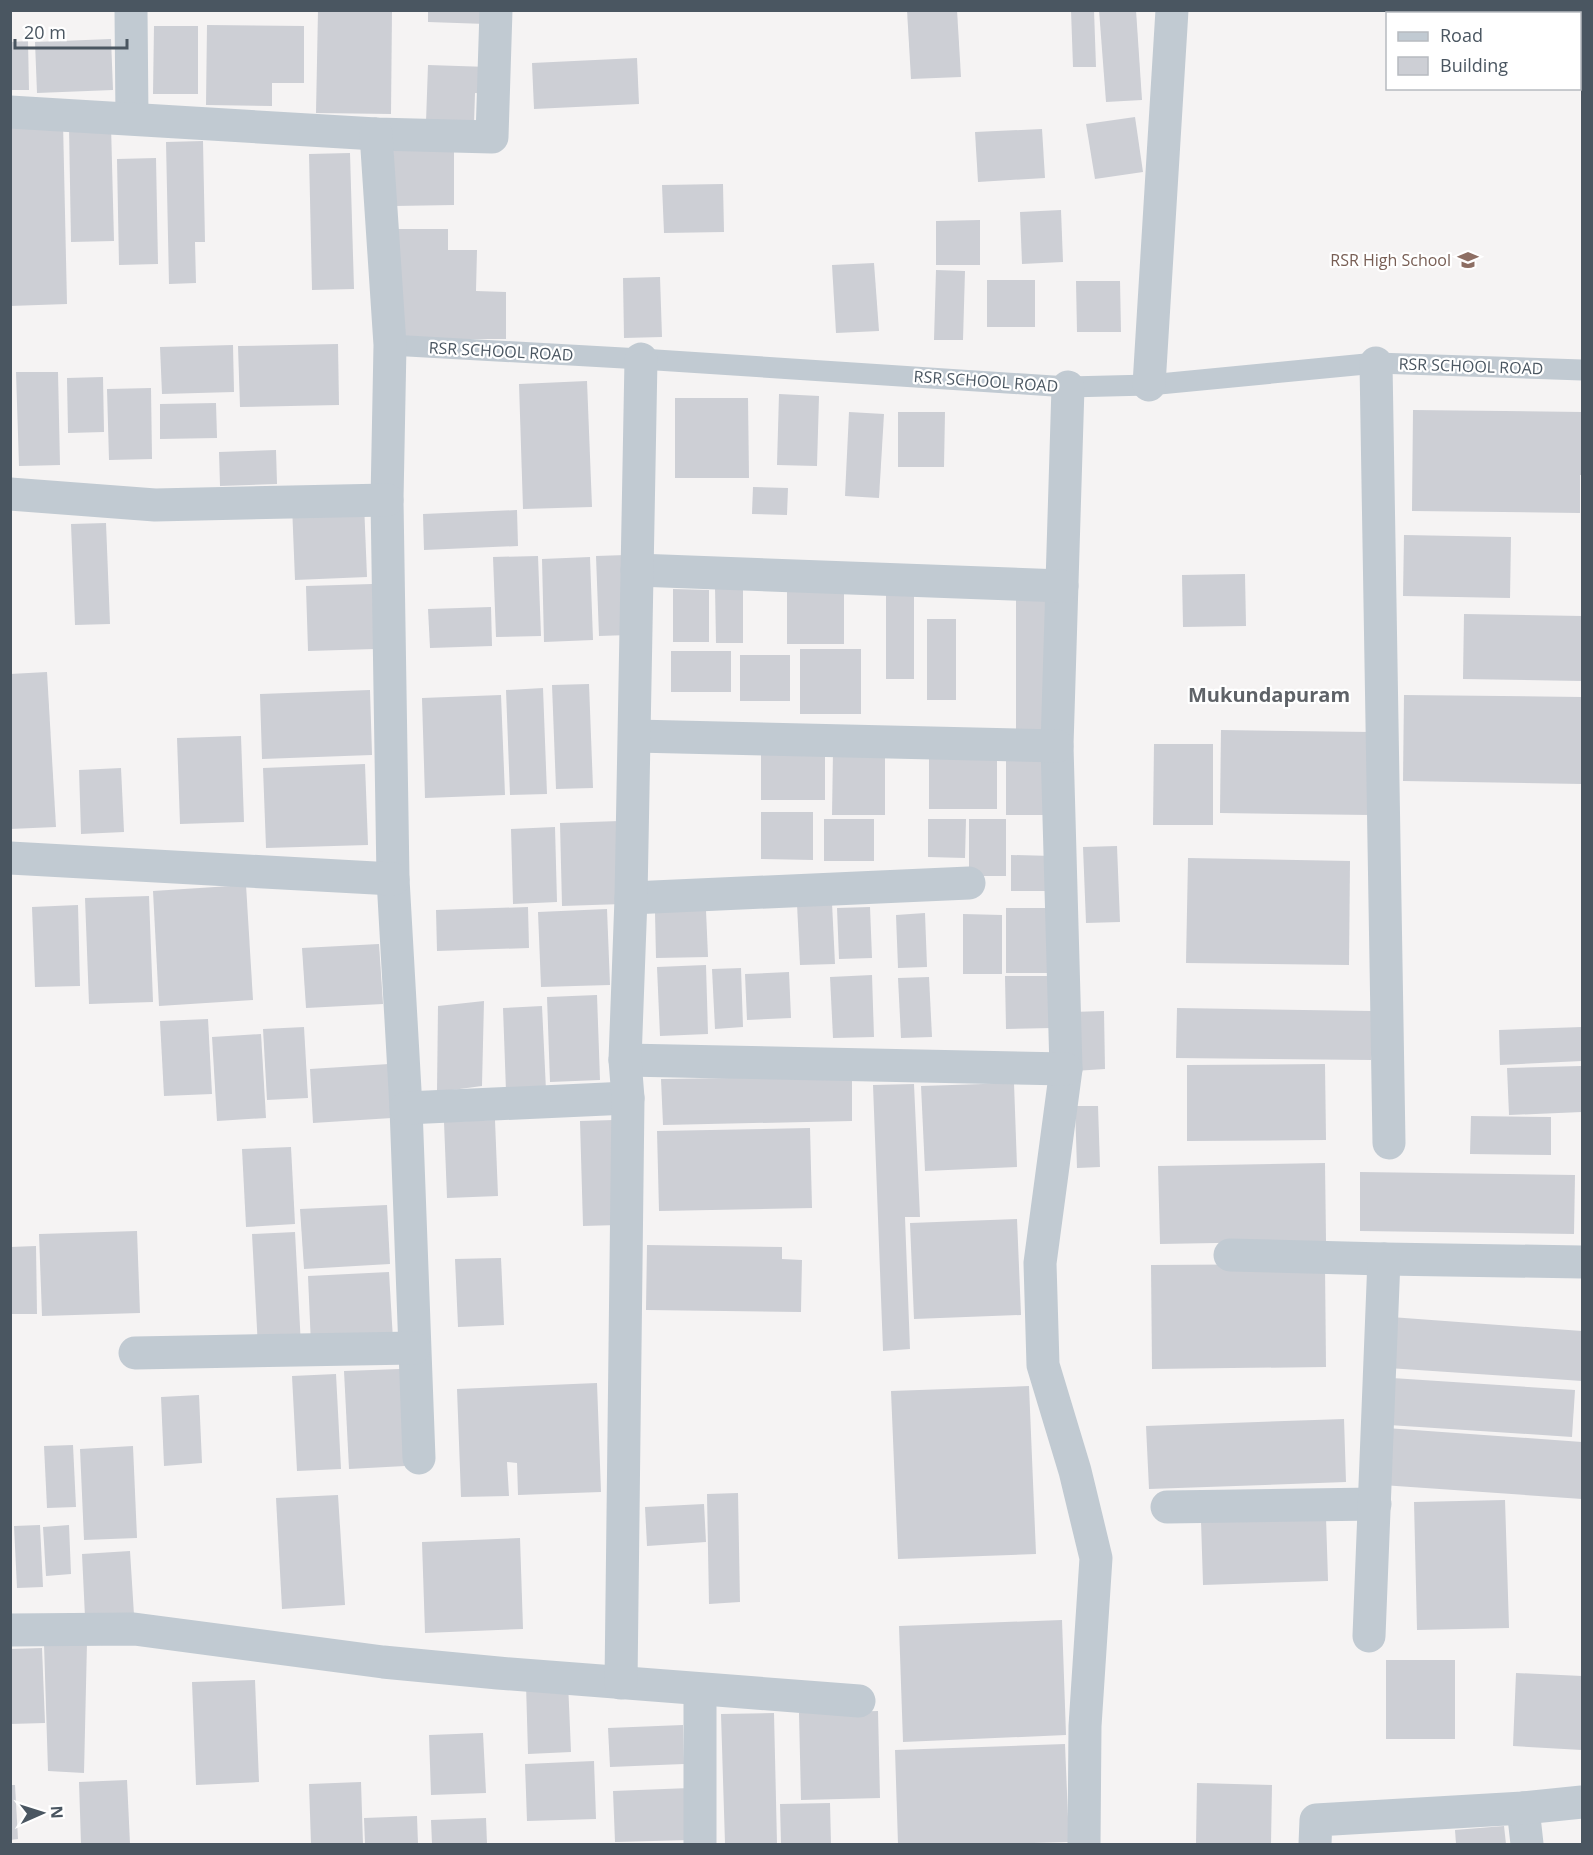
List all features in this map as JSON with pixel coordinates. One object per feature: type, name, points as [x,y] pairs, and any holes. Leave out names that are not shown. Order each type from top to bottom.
[{"type":"street","points":[[131,10],[132,118]]},
{"type":"street","points":[[10,112],[376,134],[492,137],[496,10]]},
{"type":"street","points":[[1149,385],[1172,10]]},
{"type":"street","points":[[376,134],[390,345],[387,500],[393,879],[406,1108],[419,1458]]},
{"type":"street","points":[[621,1683],[628,1098],[625,1060],[635,736],[641,358]]},
{"type":"street","points":[[1376,363],[1389,1143]]},
{"type":"street","points":[[1068,387],[1057,746],[1066,1068],[1040,1263],[1043,1365],[1075,1471],[1095,1558],[1085,1726],[1084,1845]]},
{"type":"street","points":[[10,494],[155,505],[387,500]]},
{"type":"street","points":[[637,570],[1062,586]]},
{"type":"street","points":[[635,736],[1057,746]]},
{"type":"street","points":[[10,858],[393,879]]},
{"type":"street","points":[[631,898],[969,883]]},
{"type":"street","points":[[625,1060],[1066,1068]]},
{"type":"street","points":[[406,1108],[628,1098]]},
{"type":"street","points":[[1230,1255],[1582,1262]]},
{"type":"street","points":[[1369,1636],[1384,1259]]},
{"type":"street","points":[[135,1353],[414,1348]]},
{"type":"street","points":[[1167,1507],[1375,1504]]},
{"type":"street","points":[[10,1630],[134,1629],[382,1662],[700,1690],[859,1701]]},
{"type":"street","points":[[700,1690],[700,1845]]},
{"type":"street","points":[[1315,1845],[1316,1820],[1523,1808],[1582,1802]]},
{"type":"street","points":[[1523,1808],[1527,1845]]},
{"type":"lane","name":"RSR SCHOOL ROAD","points":[[390,345],[641,358],[1068,387],[1149,385],[1376,363],[1582,370]]},
{"type":"building","points":[[318,10],[392,10],[391,114],[316,113]]},
{"type":"building","points":[[428,10],[486,10],[486,24],[428,22]]},
{"type":"building","points":[[907,10],[957,10],[961,77],[911,79]]},
{"type":"building","points":[[1071,10],[1094,10],[1096,67],[1073,67]]},
{"type":"building","points":[[1099,10],[1136,10],[1142,100],[1106,102]]},
{"type":"building","points":[[207,25],[304,26],[304,83],[272,83],[272,106],[206,105]]},
{"type":"building","points":[[154,26],[198,26],[198,94],[153,94]]},
{"type":"building","points":[[111,39],[113,90],[37,93],[35,42]]},
{"type":"building","points":[[28,41],[29,90],[10,90],[10,42]]},
{"type":"building","points":[[637,58],[639,104],[534,109],[532,63]]},
{"type":"building","points":[[428,65],[489,67],[488,94],[475,93],[474,124],[426,122]]},
{"type":"building","points":[[1135,117],[1143,172],[1095,179],[1086,124]]},
{"type":"building","points":[[63,122],[67,304],[10,306],[10,123]]},
{"type":"building","points":[[111,125],[114,241],[71,242],[69,126]]},
{"type":"building","points":[[1042,129],[1045,178],[978,182],[975,132]]},
{"type":"building","points":[[203,141],[205,242],[195,242],[196,283],[169,284],[166,142]]},
{"type":"building","points":[[393,145],[454,145],[454,205],[394,206]]},
{"type":"building","points":[[350,153],[354,289],[312,290],[309,154]]},
{"type":"building","points":[[156,158],[158,264],[119,265],[117,159]]},
{"type":"building","points":[[723,184],[724,232],[664,233],[662,185]]},
{"type":"building","points":[[1061,210],[1063,262],[1022,264],[1020,212]]},
{"type":"building","points":[[980,220],[980,265],[936,265],[936,221]]},
{"type":"building","points":[[396,229],[448,229],[448,250],[477,250],[476,291],[506,292],[506,339],[395,339]]},
{"type":"building","points":[[874,263],[879,331],[836,333],[832,265]]},
{"type":"building","points":[[936,270],[965,271],[963,340],[934,340]]},
{"type":"building","points":[[660,277],[662,337],[624,338],[623,278]]},
{"type":"building","points":[[987,280],[1035,280],[1035,327],[987,327]]},
{"type":"building","points":[[1076,281],[1120,281],[1121,332],[1077,332]]},
{"type":"building","points":[[338,344],[339,405],[240,407],[238,346]]},
{"type":"building","points":[[233,345],[234,392],[162,394],[160,347]]},
{"type":"building","points":[[16,372],[58,372],[60,465],[19,466]]},
{"type":"building","points":[[103,377],[104,432],[68,433],[67,378]]},
{"type":"building","points":[[587,381],[592,507],[523,509],[519,384]]},
{"type":"building","points":[[151,388],[152,459],[109,460],[107,389]]},
{"type":"building","points":[[779,394],[819,396],[817,466],[777,465]]},
{"type":"building","points":[[675,398],[748,398],[749,478],[675,478]]},
{"type":"building","points":[[216,403],[217,438],[160,439],[160,404]]},
{"type":"building","points":[[1413,410],[1582,412],[1580,513],[1412,511]]},
{"type":"building","points":[[849,412],[884,414],[879,498],[845,496]]},
{"type":"building","points":[[898,412],[945,412],[944,467],[898,467]]},
{"type":"building","points":[[276,450],[277,484],[220,486],[219,452]]},
{"type":"building","points":[[753,487],[788,488],[787,515],[752,514]]},
{"type":"building","points":[[364,503],[367,577],[295,580],[292,505]]},
{"type":"building","points":[[517,510],[518,546],[424,550],[423,514]]},
{"type":"building","points":[[106,523],[110,624],[75,625],[71,524]]},
{"type":"building","points":[[1404,535],[1511,537],[1510,598],[1403,596]]},
{"type":"building","points":[[626,555],[629,635],[599,636],[596,556]]},
{"type":"building","points":[[538,556],[541,636],[496,637],[493,557]]},
{"type":"building","points":[[590,557],[593,640],[544,642],[542,559]]},
{"type":"building","points":[[1245,574],[1246,626],[1183,627],[1182,575]]},
{"type":"building","points":[[372,584],[375,649],[308,651],[306,586]]},
{"type":"building","points":[[715,586],[743,586],[743,643],[716,643]]},
{"type":"building","points":[[673,589],[709,590],[709,642],[673,642]]},
{"type":"building","points":[[787,592],[844,592],[844,644],[787,644]]},
{"type":"building","points":[[886,594],[914,595],[914,679],[886,679]]},
{"type":"building","points":[[1016,600],[1057,600],[1057,735],[1016,735]]},
{"type":"building","points":[[491,607],[492,646],[430,648],[428,609]]},
{"type":"building","points":[[1464,614],[1582,616],[1582,681],[1463,679]]},
{"type":"building","points":[[927,619],[956,619],[956,700],[927,700]]},
{"type":"building","points":[[800,649],[861,649],[861,714],[800,714]]},
{"type":"building","points":[[671,651],[731,651],[731,692],[671,692]]},
{"type":"building","points":[[740,655],[790,655],[790,701],[740,701]]},
{"type":"building","points":[[47,672],[56,827],[10,829],[10,674]]},
{"type":"building","points":[[589,684],[593,788],[556,789],[552,685]]},
{"type":"building","points":[[543,688],[547,794],[510,795],[506,690]]},
{"type":"building","points":[[370,690],[372,755],[262,759],[260,694]]},
{"type":"building","points":[[501,695],[505,795],[425,798],[422,698]]},
{"type":"building","points":[[1404,695],[1582,697],[1582,784],[1403,781]]},
{"type":"building","points":[[1221,730],[1372,732],[1370,815],[1220,813]]},
{"type":"building","points":[[241,736],[244,822],[180,824],[177,738]]},
{"type":"building","points":[[1154,744],[1213,744],[1213,825],[1153,825]]},
{"type":"building","points":[[761,745],[825,746],[825,800],[761,800]]},
{"type":"building","points":[[929,749],[997,749],[997,809],[929,809]]},
{"type":"building","points":[[833,751],[885,751],[885,815],[832,815]]},
{"type":"building","points":[[1047,759],[1047,815],[1006,815],[1006,760]]},
{"type":"building","points":[[365,764],[368,845],[266,848],[263,768]]},
{"type":"building","points":[[121,768],[124,832],[81,834],[79,770]]},
{"type":"building","points":[[761,812],[813,812],[813,860],[761,859]]},
{"type":"building","points":[[824,819],[874,819],[874,861],[824,861]]},
{"type":"building","points":[[928,819],[966,819],[965,858],[928,857]]},
{"type":"building","points":[[969,819],[1006,819],[1006,876],[969,876]]},
{"type":"building","points":[[620,821],[623,904],[562,906],[560,823]]},
{"type":"building","points":[[555,827],[557,902],[513,904],[511,829]]},
{"type":"building","points":[[1117,846],[1120,922],[1086,923],[1083,847]]},
{"type":"building","points":[[1011,855],[1053,856],[1053,891],[1011,891]]},
{"type":"building","points":[[1188,858],[1350,861],[1349,965],[1186,963]]},
{"type":"building","points":[[246,885],[253,1000],[159,1006],[153,891]]},
{"type":"building","points":[[149,896],[153,1002],[89,1004],[85,898]]},
{"type":"building","points":[[832,903],[835,964],[800,965],[797,904]]},
{"type":"building","points":[[78,905],[80,986],[35,987],[32,907]]},
{"type":"building","points":[[528,907],[529,948],[437,951],[436,910]]},
{"type":"building","points":[[870,907],[872,958],[839,959],[837,908]]},
{"type":"building","points":[[1006,908],[1055,908],[1055,973],[1006,973]]},
{"type":"building","points":[[607,909],[610,985],[541,987],[538,912]]},
{"type":"building","points":[[706,910],[708,957],[656,958],[655,912]]},
{"type":"building","points":[[925,913],[927,967],[898,968],[896,915]]},
{"type":"building","points":[[963,914],[1002,915],[1002,974],[963,974]]},
{"type":"building","points":[[379,944],[383,1004],[306,1008],[302,948]]},
{"type":"building","points":[[706,965],[708,1034],[660,1036],[657,967]]},
{"type":"building","points":[[741,968],[743,1027],[715,1029],[712,969]]},
{"type":"building","points":[[789,972],[791,1018],[747,1020],[745,974]]},
{"type":"building","points":[[872,975],[874,1037],[833,1038],[830,977]]},
{"type":"building","points":[[1005,976],[1051,976],[1052,1028],[1006,1029]]},
{"type":"building","points":[[929,977],[932,1037],[901,1038],[898,978]]},
{"type":"building","points":[[597,995],[600,1080],[550,1082],[547,997]]},
{"type":"building","points":[[484,1001],[482,1086],[437,1092],[438,1006]]},
{"type":"building","points":[[542,1006],[546,1090],[506,1091],[503,1008]]},
{"type":"building","points":[[1177,1008],[1371,1011],[1371,1060],[1176,1058]]},
{"type":"building","points":[[1104,1011],[1105,1069],[1074,1071],[1072,1012]]},
{"type":"building","points":[[208,1019],[212,1094],[164,1096],[160,1021]]},
{"type":"building","points":[[304,1027],[308,1098],[267,1100],[263,1029]]},
{"type":"building","points":[[1582,1027],[1582,1061],[1500,1065],[1499,1030]]},
{"type":"building","points":[[261,1034],[266,1118],[217,1121],[212,1037]]},
{"type":"building","points":[[389,1064],[392,1118],[313,1123],[310,1069]]},
{"type":"building","points":[[1325,1064],[1326,1140],[1187,1141],[1187,1065]]},
{"type":"building","points":[[1581,1066],[1582,1112],[1509,1115],[1507,1068]]},
{"type":"building","points":[[852,1076],[852,1121],[663,1125],[661,1079]]},
{"type":"building","points":[[1014,1083],[1017,1167],[925,1171],[921,1086]]},
{"type":"building","points":[[914,1084],[920,1217],[905,1217],[910,1349],[883,1351],[873,1085]]},
{"type":"building","points":[[1075,1106],[1098,1106],[1100,1167],[1077,1168]]},
{"type":"building","points":[[1471,1116],[1551,1117],[1551,1155],[1470,1154]]},
{"type":"building","points":[[495,1120],[498,1196],[447,1198],[444,1122]]},
{"type":"building","points":[[614,1120],[618,1225],[583,1226],[580,1121]]},
{"type":"building","points":[[810,1128],[812,1208],[659,1211],[657,1131]]},
{"type":"building","points":[[291,1147],[295,1224],[246,1227],[242,1149]]},
{"type":"building","points":[[1325,1163],[1326,1241],[1160,1244],[1158,1166]]},
{"type":"building","points":[[1360,1172],[1575,1175],[1574,1234],[1360,1231]]},
{"type":"building","points":[[387,1205],[390,1264],[304,1269],[300,1209]]},
{"type":"building","points":[[1017,1219],[1021,1315],[914,1319],[910,1223]]},
{"type":"building","points":[[137,1231],[140,1313],[42,1316],[39,1234]]},
{"type":"building","points":[[295,1232],[301,1346],[258,1348],[252,1234]]},
{"type":"building","points":[[647,1245],[782,1247],[782,1259],[802,1260],[801,1312],[646,1310]]},
{"type":"building","points":[[36,1246],[37,1314],[10,1314],[10,1247]]},
{"type":"building","points":[[501,1258],[504,1325],[458,1327],[455,1259]]},
{"type":"building","points":[[1325,1264],[1326,1367],[1152,1369],[1151,1265]]},
{"type":"building","points":[[389,1272],[393,1340],[311,1345],[308,1276]]},
{"type":"building","points":[[1391,1317],[1582,1331],[1582,1381],[1388,1368]]},
{"type":"building","points":[[400,1369],[405,1466],[349,1469],[344,1371]]},
{"type":"building","points":[[336,1374],[341,1469],[297,1471],[292,1376]]},
{"type":"building","points":[[1392,1378],[1575,1390],[1572,1437],[1389,1425]]},
{"type":"building","points":[[597,1383],[601,1492],[518,1495],[517,1463],[507,1462],[509,1496],[461,1497],[457,1389]]},
{"type":"building","points":[[1029,1386],[1036,1554],[898,1559],[891,1391]]},
{"type":"building","points":[[199,1395],[202,1463],[164,1466],[161,1397]]},
{"type":"building","points":[[1344,1419],[1346,1482],[1149,1489],[1146,1426]]},
{"type":"building","points":[[1386,1428],[1582,1442],[1582,1499],[1382,1485]]},
{"type":"building","points":[[73,1445],[76,1507],[47,1508],[44,1446]]},
{"type":"building","points":[[133,1446],[137,1538],[84,1540],[80,1449]]},
{"type":"building","points":[[738,1493],[740,1602],[709,1604],[707,1494]]},
{"type":"building","points":[[338,1495],[345,1605],[282,1609],[276,1498]]},
{"type":"building","points":[[1505,1500],[1509,1628],[1417,1630],[1414,1502]]},
{"type":"building","points":[[704,1504],[706,1542],[647,1546],[645,1507]]},
{"type":"building","points":[[1326,1517],[1328,1581],[1203,1585],[1201,1521]]},
{"type":"building","points":[[40,1525],[43,1587],[17,1588],[14,1526]]},
{"type":"building","points":[[69,1525],[71,1574],[46,1576],[43,1527]]},
{"type":"building","points":[[520,1538],[523,1629],[425,1633],[422,1542]]},
{"type":"building","points":[[130,1551],[134,1615],[85,1617],[82,1554]]},
{"type":"building","points":[[1062,1620],[1066,1735],[903,1742],[899,1626]]},
{"type":"building","points":[[87,1642],[84,1773],[48,1771],[44,1644]]},
{"type":"building","points":[[42,1648],[45,1723],[10,1724],[10,1649]]},
{"type":"building","points":[[1386,1660],[1455,1660],[1455,1739],[1386,1739]]},
{"type":"building","points":[[1516,1673],[1582,1676],[1582,1750],[1513,1746]]},
{"type":"building","points":[[255,1680],[259,1782],[196,1785],[192,1682]]},
{"type":"building","points":[[568,1682],[571,1752],[528,1754],[526,1684]]},
{"type":"building","points":[[878,1711],[880,1798],[801,1800],[799,1713]]},
{"type":"building","points":[[774,1713],[777,1844],[725,1844],[721,1714]]},
{"type":"building","points":[[683,1725],[684,1764],[610,1767],[608,1728]]},
{"type":"building","points":[[483,1733],[486,1793],[431,1795],[429,1735]]},
{"type":"building","points":[[1065,1744],[1069,1842],[898,1844],[895,1750]]},
{"type":"building","points":[[594,1761],[596,1819],[527,1821],[525,1764]]},
{"type":"building","points":[[127,1780],[130,1844],[81,1844],[79,1782]]},
{"type":"building","points":[[361,1782],[363,1844],[311,1844],[309,1784]]},
{"type":"building","points":[[1197,1783],[1272,1785],[1271,1844],[1196,1844]]},
{"type":"building","points":[[10,1785],[15,1785],[18,1839],[10,1840]]},
{"type":"building","points":[[690,1788],[692,1840],[615,1842],[613,1791]]},
{"type":"building","points":[[830,1803],[831,1844],[781,1844],[780,1804]]},
{"type":"building","points":[[417,1816],[418,1844],[365,1844],[364,1818]]},
{"type":"building","points":[[486,1818],[487,1844],[432,1844],[431,1820]]},
{"type":"building","points":[[1504,1826],[1506,1844],[1456,1844],[1455,1830]]},
{"type":"place","name":"RSR High School","points":[[1468,260]]},
{"type":"district","name":"Mukundapuram","points":[[1269,694]]}]
